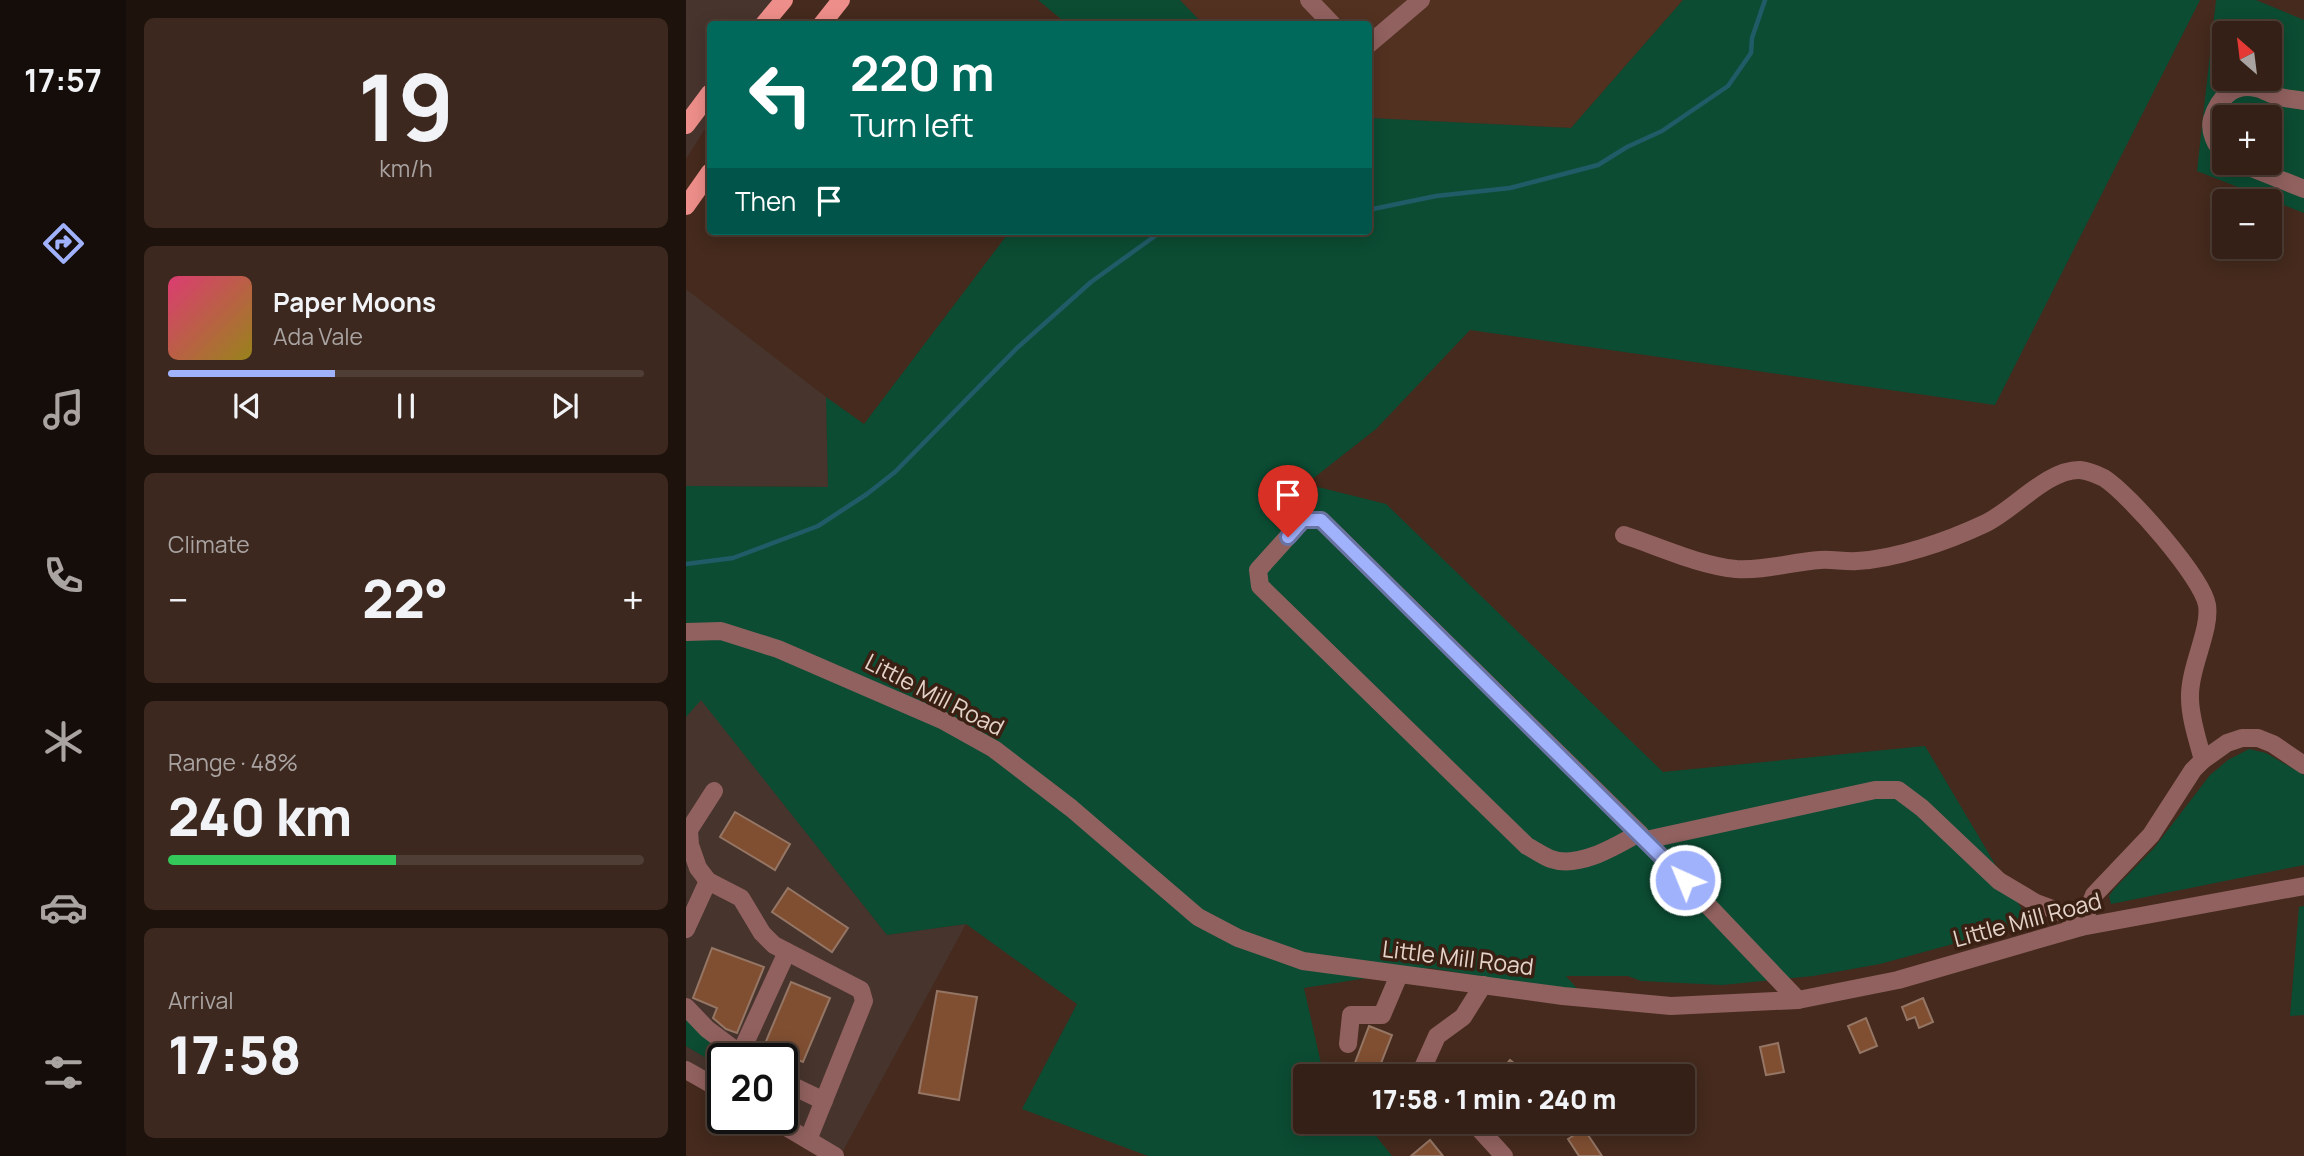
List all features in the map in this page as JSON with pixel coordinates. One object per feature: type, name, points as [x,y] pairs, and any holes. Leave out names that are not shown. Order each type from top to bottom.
[{"type":"main road","points":[[766,21],[783,0]]},
{"type":"main road","points":[[824,21],[841,0]]},
{"type":"main road","points":[[686,125],[692,106],[707,95]]},
{"type":"main road","points":[[686,206],[707,176]]},
{"type":"street","points":[[1309,0],[1329,21]]},
{"type":"street","points":[[1372,42],[1421,0]]},
{"type":"street","points":[[2216,105],[2226,94],[2237,89],[2255,87],[2278,96],[2304,101]]},
{"type":"street","points":[[2269,175],[2304,189]]},
{"type":"street","points":[[1624,535],[1709,564],[1737,569],[1766,568],[1820,560],[1857,561],[1913,551],[1984,525],[2060,475],[2076,470],[2091,472],[2120,491],[2196,579],[2203,593],[2207,605],[2207,622],[2193,673],[2190,699],[2203,760]]},
{"type":"street","points":[[1798,1000],[1643,836],[1321,520],[1303,520],[1258,570],[1260,586],[1527,846],[1553,860],[1576,860],[1595,856],[1643,836],[1875,790],[1898,790],[1922,808],[1999,881],[2036,904],[2071,916],[2081,927],[2094,895],[2151,835],[2193,770],[2203,760],[2227,743],[2242,738],[2258,738],[2273,744],[2304,765]]},
{"type":"street","name":"Little Mill Road","points":[[686,632],[721,632],[778,649],[953,726],[994,749],[1071,808],[1198,917],[1238,938],[1303,961],[1563,996],[1671,1006],[1798,1000],[1898,979],[2081,927],[2304,886]]},
{"type":"street","points":[[714,791],[689,830],[690,845],[698,868],[708,881],[741,898],[762,933],[774,945],[862,990],[864,1001],[808,1140]]},
{"type":"street","points":[[686,929],[708,881]]},
{"type":"street","points":[[750,1043],[787,952]]},
{"type":"street","points":[[1348,1044],[1352,1016],[1381,1015],[1399,975]]},
{"type":"street","points":[[1424,1064],[1437,1035],[1463,1017],[1483,985]]},
{"type":"street","points":[[686,1007],[707,1029],[726,1043]]},
{"type":"street","points":[[686,1070],[707,1082]]},
{"type":"street","points":[[798,1089],[824,1101]]},
{"type":"street","points":[[798,1134],[835,1156]]},
{"type":"street","points":[[1485,1134],[1504,1156]]},
{"type":"shaded area","points":[[686,0],[788,0],[775,21],[707,21],[707,126],[686,159]]},
{"type":"shaded area","points":[[1180,0],[1683,0],[1571,128],[1372,118],[1372,21],[1200,21]]},
{"type":"shaded area","points":[[686,289],[826,397],[828,487],[686,486]]},
{"type":"shaded area","points":[[701,699],[887,935],[966,924],[843,1151],[798,1126],[798,1043],[712,1043],[686,1014],[686,717]]},
{"type":"shaded area","points":[[686,1046],[707,1058],[707,1075],[686,1064]]},
{"type":"green space","points":[[1038,0],[1180,0],[1200,21],[1063,21]]},
{"type":"green space","points":[[1683,0],[2200,0],[1995,405],[1470,330],[1376,429],[1306,484],[1386,504],[1663,772],[1925,746],[2030,923],[1880,964],[1813,976],[1722,985],[1641,981],[1628,976],[1566,976],[1581,993],[1430,968],[1304,988],[1321,1064],[1293,1064],[1293,1134],[1375,1134],[1392,1156],[1148,1156],[1022,1109],[1077,1004],[966,924],[887,935],[701,700],[686,717],[686,486],[828,487],[826,397],[864,424],[1007,235],[1372,235],[1372,118],[1571,128]]},
{"type":"green space","points":[[2216,0],[2256,0],[2304,20],[2304,213],[2282,204],[2282,189],[2243,189],[2197,171],[2212,36],[2212,91],[2282,91],[2282,21],[2214,21]]},
{"type":"green space","points":[[2249,749],[2266,753],[2304,775],[2304,865],[2111,904],[2109,896],[2114,889],[2154,848],[2210,775],[2228,760]]},
{"type":"green space","points":[[2304,906],[2304,1015],[2290,1016],[2299,907]]},
{"type":"green space","points":[[686,1014],[712,1043],[707,1043],[707,1058],[686,1046]]},
{"type":"building","points":[[735,812],[790,844],[775,870],[720,837]]},
{"type":"building","points":[[788,888],[848,928],[832,952],[772,912]]},
{"type":"building","points":[[712,948],[764,967],[737,1033],[726,1029],[713,1018],[717,1008],[693,998]]},
{"type":"building","points":[[791,982],[830,998],[803,1062],[798,1060],[798,1043],[765,1043]]},
{"type":"building","points":[[937,991],[977,997],[959,1100],[919,1093]]},
{"type":"building","points":[[1923,998],[1933,1022],[1919,1028],[1915,1017],[1907,1020],[1902,1007]]},
{"type":"building","points":[[1866,1018],[1877,1046],[1860,1053],[1848,1026]]},
{"type":"building","points":[[1369,1026],[1392,1035],[1381,1064],[1355,1064]]},
{"type":"building","points":[[1778,1043],[1784,1072],[1766,1075],[1760,1047]]},
{"type":"building","points":[[1576,1134],[1587,1134],[1602,1156],[1579,1156],[1568,1139]]},
{"type":"building","points":[[1430,1140],[1443,1156],[1411,1156]]},
{"type":"waterway","points":[[1372,209],[1436,196],[1510,188],[1598,165],[1627,147],[1662,131],[1728,86],[1751,53],[1752,38],[1765,0]]},
{"type":"waterway","points":[[686,564],[733,558],[818,526],[867,494],[895,472],[1017,348],[1091,282],[1156,235]]},
{"type":"route","points":[[1288,537],[1303,520],[1321,520],[1685,880]]}]
